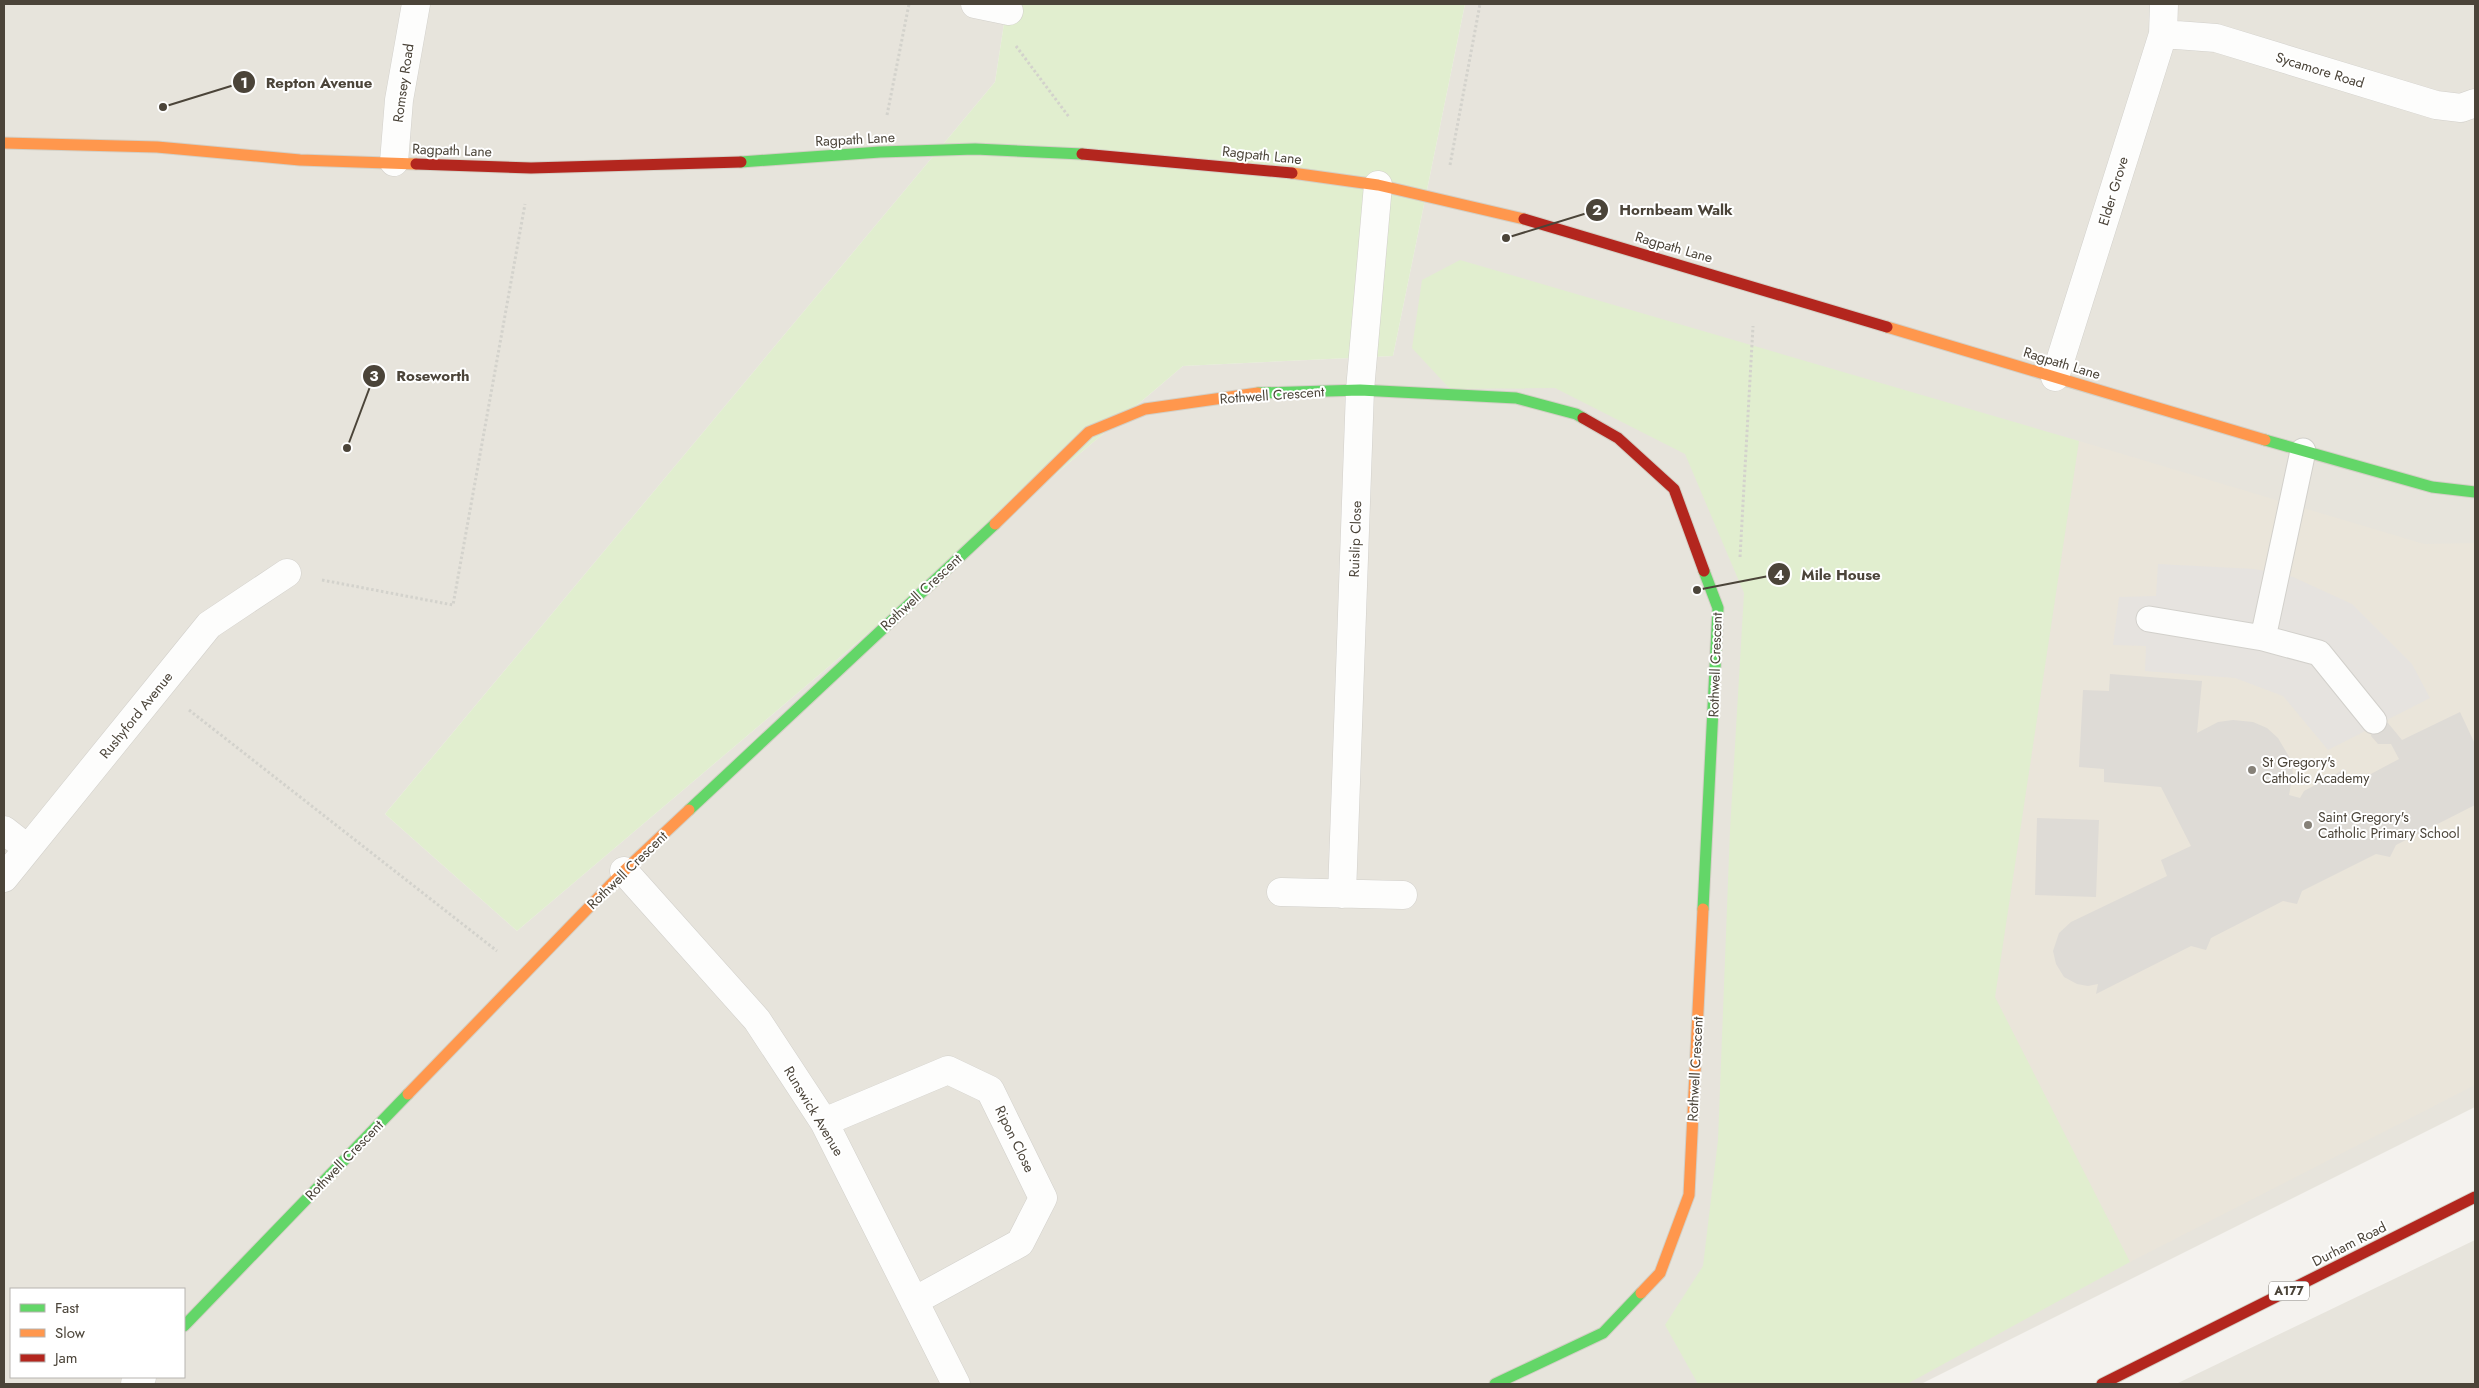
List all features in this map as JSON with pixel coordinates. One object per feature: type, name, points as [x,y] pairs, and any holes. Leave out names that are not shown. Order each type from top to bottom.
[{"type":"street","name":"Romsey Road","points":[[394,162],[399,100],[416,4]]},
{"type":"street","points":[[975,4],[1009,12]]},
{"type":"street","name":"Elder Grove","points":[[2055,376],[2163,34],[2164,4]]},
{"type":"street","name":"Sycamore Road","points":[[2163,34],[2216,38],[2436,105],[2462,108],[2475,102]]},
{"type":"street","name":"Ragpath Lane","points":[[4,143],[148,146],[300,160],[531,168],[725,163],[880,152],[975,149],[1096,155],[1272,170],[1378,186],[1514,216],[2055,376],[2303,452],[2432,486],[2475,492]]},
{"type":"street","name":"Ruislip Close","points":[[1342,894],[1360,390],[1378,186]]},
{"type":"street","name":"Rothwell Crescent","points":[[185,1325],[624,871],[1022,498],[1089,432],[1145,409],[1243,394],[1360,390],[1516,398],[1576,414],[1618,438],[1674,489],[1718,608],[1689,1195],[1660,1274],[1603,1333],[1495,1384]]},
{"type":"street","name":"Rushyford Avenue","points":[[4,878],[209,626],[286,573]]},
{"type":"street","points":[[4,830],[27,848]]},
{"type":"street","name":"Runswick Avenue","points":[[624,871],[757,1020],[824,1122],[956,1384]]},
{"type":"street","points":[[1281,892],[1403,895]]},
{"type":"street","name":"Ripon Close","points":[[824,1122],[948,1070],[990,1090],[1043,1198],[1020,1243],[914,1301]]},
{"type":"street","name":"Durham Road","points":[[2102,1384],[2475,1197]]},
{"type":"lane","points":[[2263,638],[2303,452]]},
{"type":"lane","points":[[2149,619],[2263,638],[2319,653],[2374,721]]},
{"type":"path","points":[[880,152],[909,4]]},
{"type":"path","points":[[1447,200],[1452,152],[1480,4]]},
{"type":"path","points":[[1009,12],[1006,31],[1096,155]]},
{"type":"path","points":[[286,573],[453,605],[531,168]]},
{"type":"path","points":[[1718,608],[1738,592],[1756,287]]},
{"type":"path","points":[[159,687],[525,973]]},
{"type":"shaded area","points":[[4,4],[1007,4],[995,82],[385,814],[517,931],[1183,366],[1393,356],[1465,4],[2475,4],[2475,1107],[1921,1384],[4,1384]]},
{"type":"shaded area","name":"St Gregory's Catholic Academy","points":[[2079,441],[2424,544],[2475,543],[2475,1085],[2130,1262],[1995,997]]},
{"type":"shaded area","points":[[2158,564],[2255,569],[2293,577],[2352,604],[2412,664],[2430,698],[2328,750],[2283,696],[2235,678],[2145,671],[2146,646],[2113,645],[2119,597],[2156,596]]},
{"type":"shaded area","points":[[2475,1240],[2475,1384],[2175,1384],[2178,1383]]},
{"type":"green space","points":[[1007,4],[1465,4],[1393,356],[1183,366],[517,931],[385,814],[995,82]]},
{"type":"green space","points":[[1460,260],[2079,441],[1995,997],[2130,1262],[1907,1384],[1698,1384],[1665,1325],[1703,1266],[1718,1140],[1730,830],[1744,593],[1685,454],[1555,388],[1450,389],[1412,348],[1422,280]]},
{"type":"building","name":"Saint Gregory's Catholic Primary School","points":[[2110,674],[2202,681],[2197,733],[2218,722],[2233,720],[2253,722],[2267,728],[2278,738],[2291,760],[2293,774],[2289,795],[2300,798],[2304,791],[2345,769],[2352,784],[2399,759],[2391,744],[2378,744],[2371,736],[2372,730],[2382,722],[2388,723],[2402,740],[2460,712],[2475,744],[2475,805],[2396,845],[2390,857],[2376,854],[2302,891],[2297,904],[2283,901],[2211,938],[2206,950],[2191,946],[2096,994],[2098,984],[2088,986],[2077,984],[2064,977],[2056,964],[2053,951],[2059,933],[2071,922],[2167,876],[2161,860],[2191,846],[2161,787],[2104,782],[2104,769],[2079,767],[2083,690],[2109,691]]},
{"type":"building","points":[[2037,818],[2099,820],[2096,897],[2035,895]]},
{"type":"traffic: fast","points":[[741,162],[880,152],[975,149],[1082,154]]},
{"type":"traffic: fast","points":[[1258,393],[1360,390],[1516,398],[1576,414],[1583,418]]},
{"type":"traffic: fast","points":[[2265,440],[2432,487],[2475,492]]},
{"type":"traffic: fast","points":[[689,810],[995,524]]},
{"type":"traffic: fast","points":[[1703,909],[1718,608],[1704,571]]},
{"type":"traffic: fast","points":[[185,1325],[408,1094]]},
{"type":"traffic: fast","points":[[1495,1384],[1603,1333],[1641,1293]]},
{"type":"traffic: slow","points":[[4,143],[157,147],[300,160],[416,164]]},
{"type":"traffic: slow","points":[[1292,173],[1378,185],[1524,219]]},
{"type":"traffic: slow","points":[[1887,327],[2265,440]]},
{"type":"traffic: slow","points":[[995,524],[1089,432],[1145,409],[1258,393]]},
{"type":"traffic: slow","points":[[408,1094],[624,871],[689,810]]},
{"type":"traffic: slow","points":[[1641,1293],[1660,1273],[1689,1195],[1703,909]]},
{"type":"traffic: jam","points":[[1082,154],[1292,173]]},
{"type":"traffic: jam","points":[[416,164],[531,168],[741,162]]},
{"type":"traffic: jam","points":[[1524,219],[1887,327]]},
{"type":"traffic: jam","points":[[1583,418],[1618,438],[1674,489],[1704,571]]},
{"type":"traffic: jam","points":[[2102,1384],[2475,1197]]},
{"type":"place","name":"Repton Avenue","points":[[163,107]]},
{"type":"place","name":"Hornbeam Walk","points":[[1506,238]]},
{"type":"place","name":"Roseworth","points":[[347,448]]},
{"type":"place","name":"Mile House","points":[[1697,590]]},
{"type":"place","name":"St Gregory's Catholic Academy","points":[[2252,770]]},
{"type":"place","name":"Saint Gregory's Catholic Primary School","points":[[2308,825]]}]
